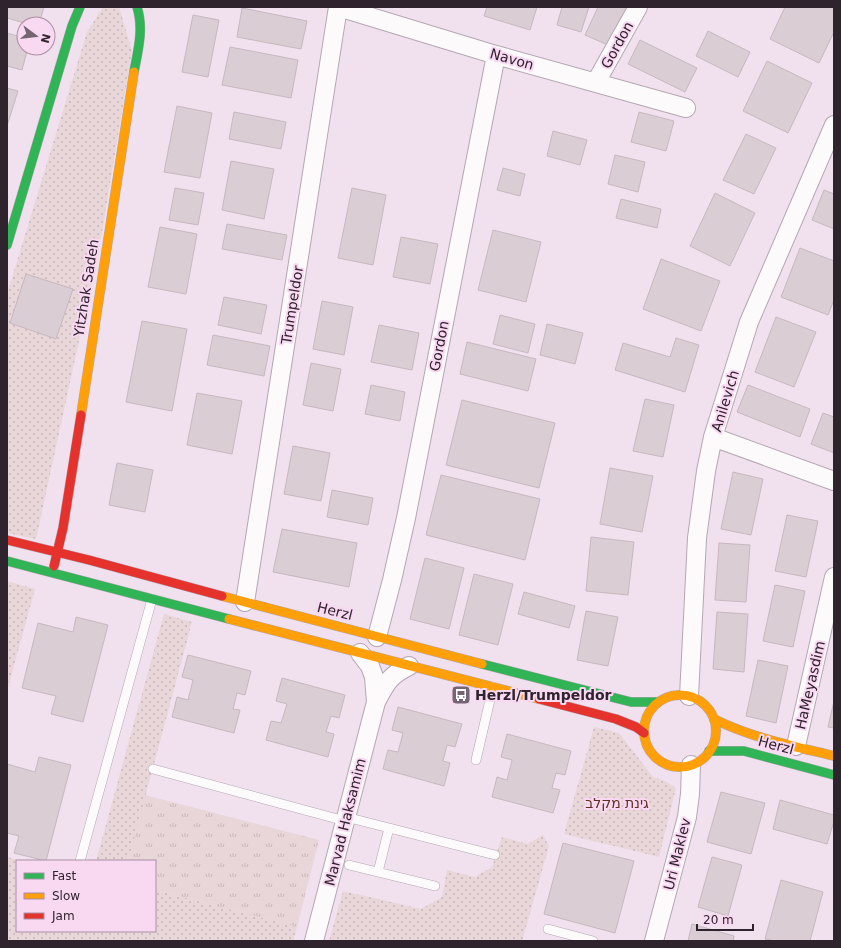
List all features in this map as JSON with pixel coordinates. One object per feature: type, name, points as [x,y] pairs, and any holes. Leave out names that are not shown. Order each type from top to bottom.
[{"type":"street","points":[[7,245],[72,26],[80,7]]},
{"type":"street","name":"Yitzhak Sadeh","points":[[52,573],[64,520],[141,30],[140,17],[137,7]]},
{"type":"street","name":"Navon","points":[[338,7],[496,55],[686,108]]},
{"type":"street","name":"Trumpeldor","points":[[245,602],[338,7]]},
{"type":"street","name":"Gordon","points":[[596,82],[638,7]]},
{"type":"street","name":"Gordon","points":[[377,636],[392,580],[406,518],[496,55]]},
{"type":"street","name":"Anilevich","points":[[690,696],[697,538],[706,471],[713,437],[749,322],[834,125]]},
{"type":"street","points":[[713,437],[834,481]]},
{"type":"street","name":"Herzl","points":[[7,540],[622,700],[631,702],[657,702]]},
{"type":"street","points":[[7,561],[616,719],[636,727],[644,734]]},
{"type":"street","name":"HaMeyasdim","points":[[796,746],[834,578]]},
{"type":"street","name":"Marvad Haksamim","points":[[360,653],[370,666],[374,677],[376,702]]},
{"type":"street","name":"Marvad Haksamim","points":[[314,941],[376,702],[387,681],[396,672],[409,666]]},
{"type":"street","points":[[678,694],[690,696],[700,701],[709,709],[714,720],[716,731],[714,742],[709,752],[703,758],[691,765],[676,767],[664,763],[654,756],[647,746],[644,734],[645,721],[650,710],[657,702],[666,697],[678,694]]},
{"type":"street","name":"Herzl","points":[[714,720],[730,728],[746,733],[834,756]]},
{"type":"street","name":"Herzl","points":[[709,752],[730,750],[744,751],[834,775]]},
{"type":"street","name":"Uri Maklev","points":[[654,941],[687,817],[690,794],[691,765]]},
{"type":"lane","points":[[80,860],[152,599]]},
{"type":"lane","points":[[476,760],[493,687]]},
{"type":"lane","points":[[153,769],[345,819],[389,828],[495,855]]},
{"type":"lane","points":[[378,872],[389,828]]},
{"type":"lane","points":[[349,865],[435,886]]},
{"type":"lane","points":[[548,929],[593,941]]},
{"type":"green space","points":[[103,7],[119,7],[132,51],[100,244],[36,539],[7,533],[7,294],[87,32]]},
{"type":"green space","points":[[7,581],[35,589],[7,691]]},
{"type":"green space","points":[[164,614],[192,622],[128,860],[96,860]]},
{"type":"green space","name":"גינת מקלב","points":[[594,727],[619,733],[653,777],[665,781],[676,788],[659,857],[564,834]]},
{"type":"green space","points":[[145,795],[319,840],[297,927],[156,890],[156,860],[128,860]]},
{"type":"green space","points":[[543,835],[549,846],[522,941],[329,941],[343,891],[421,909],[442,897],[447,870],[475,877],[492,867],[502,837],[528,844]]},
{"type":"green space","points":[[7,857],[18,860],[16,860],[16,932],[156,932],[156,890],[297,927],[293,941],[7,941]]},
{"type":"building","points":[[7,7],[44,7],[41,16],[16,16],[16,21],[7,18]]},
{"type":"building","points":[[487,7],[537,7],[530,30],[484,16]]},
{"type":"building","points":[[562,7],[589,7],[581,32],[557,25]]},
{"type":"building","points":[[598,7],[628,7],[610,46],[585,35]]},
{"type":"building","points":[[785,7],[834,7],[834,32],[819,63],[770,39]]},
{"type":"building","points":[[242,8],[307,21],[301,49],[237,37]]},
{"type":"building","points":[[193,15],[219,20],[208,77],[182,72]]},
{"type":"building","points":[[708,31],[750,52],[738,77],[696,56]]},
{"type":"building","points":[[7,33],[16,36],[16,56],[26,56],[22,70],[7,66]]},
{"type":"building","points":[[640,40],[697,68],[685,92],[628,64]]},
{"type":"building","points":[[230,47],[298,60],[291,98],[222,85]]},
{"type":"building","points":[[767,61],[812,83],[788,133],[743,111]]},
{"type":"building","points":[[7,88],[18,91],[7,126]]},
{"type":"building","points":[[177,106],[212,113],[200,178],[164,172]]},
{"type":"building","points":[[234,112],[286,122],[281,149],[229,139]]},
{"type":"building","points":[[639,112],[674,121],[666,151],[631,142]]},
{"type":"building","points":[[553,131],[587,140],[580,165],[547,156]]},
{"type":"building","points":[[746,134],[776,148],[754,194],[723,180]]},
{"type":"building","points":[[615,155],[645,162],[638,192],[608,184]]},
{"type":"building","points":[[231,161],[274,169],[264,219],[222,210]]},
{"type":"building","points":[[503,168],[525,174],[520,196],[497,190]]},
{"type":"building","points":[[175,188],[204,193],[198,225],[169,220]]},
{"type":"building","points":[[352,188],[386,195],[373,265],[338,258]]},
{"type":"building","points":[[824,190],[834,194],[834,229],[812,220]]},
{"type":"building","points":[[715,193],[755,213],[730,266],[690,246]]},
{"type":"building","points":[[621,199],[661,209],[657,228],[616,218]]},
{"type":"building","points":[[227,224],[287,235],[282,260],[222,249]]},
{"type":"building","points":[[160,227],[197,234],[186,294],[148,287]]},
{"type":"building","points":[[493,230],[541,242],[526,302],[478,290]]},
{"type":"building","points":[[401,237],[438,244],[430,284],[393,277]]},
{"type":"building","points":[[800,248],[834,261],[834,300],[828,315],[781,297]]},
{"type":"building","points":[[661,259],[720,281],[701,331],[643,309]]},
{"type":"building","points":[[26,274],[73,289],[56,339],[10,323]]},
{"type":"building","points":[[224,297],[267,305],[261,334],[218,325]]},
{"type":"building","points":[[322,301],[353,307],[344,355],[313,349]]},
{"type":"building","points":[[500,315],[535,324],[528,353],[493,344]]},
{"type":"building","points":[[776,317],[816,332],[794,387],[755,372]]},
{"type":"building","points":[[142,321],[187,329],[172,411],[126,402]]},
{"type":"building","points":[[547,324],[583,333],[575,364],[540,355]]},
{"type":"building","points":[[379,325],[419,333],[412,370],[371,362]]},
{"type":"building","points":[[213,335],[270,346],[264,376],[207,365]]},
{"type":"building","points":[[676,338],[699,345],[685,392],[615,370],[623,343],[670,357]]},
{"type":"building","points":[[467,342],[536,359],[528,391],[460,374]]},
{"type":"building","points":[[311,363],[341,369],[333,411],[303,405]]},
{"type":"building","points":[[371,385],[405,392],[400,421],[365,414]]},
{"type":"building","points":[[748,385],[810,409],[800,437],[737,412]]},
{"type":"building","points":[[197,393],[242,401],[232,454],[187,445]]},
{"type":"building","points":[[645,399],[674,405],[663,457],[633,451]]},
{"type":"building","points":[[462,400],[555,423],[539,488],[446,465]]},
{"type":"building","points":[[823,413],[834,417],[834,453],[811,444]]},
{"type":"building","points":[[293,446],[330,453],[321,501],[284,494]]},
{"type":"building","points":[[117,463],[153,470],[145,512],[109,505]]},
{"type":"building","points":[[610,468],[653,476],[642,532],[600,524]]},
{"type":"building","points":[[733,472],[763,479],[751,535],[721,529]]},
{"type":"building","points":[[441,475],[540,499],[525,560],[426,535]]},
{"type":"building","points":[[332,490],[373,498],[368,525],[327,517]]},
{"type":"building","points":[[787,515],[818,521],[806,577],[775,571]]},
{"type":"building","points":[[282,529],[357,543],[349,587],[273,572]]},
{"type":"building","points":[[591,537],[634,542],[628,595],[586,591]]},
{"type":"building","points":[[719,543],[750,545],[746,602],[715,600]]},
{"type":"building","points":[[425,558],[464,568],[449,629],[410,619]]},
{"type":"building","points":[[474,574],[513,584],[498,645],[459,635]]},
{"type":"building","points":[[775,585],[805,591],[793,647],[763,641]]},
{"type":"building","points":[[524,592],[575,606],[569,628],[518,614]]},
{"type":"building","points":[[586,611],[618,617],[608,666],[577,660]]},
{"type":"building","points":[[717,612],[748,614],[744,672],[713,669]]},
{"type":"building","points":[[76,617],[108,625],[83,722],[51,714],[56,696],[22,688],[38,623],[73,632]]},
{"type":"building","points":[[188,655],[251,671],[245,695],[237,693],[233,709],[240,710],[234,733],[172,717],[177,697],[188,700],[193,680],[182,677]]},
{"type":"building","points":[[758,660],[788,666],[776,723],[746,716]]},
{"type":"building","points":[[282,678],[345,695],[339,718],[331,716],[326,732],[334,734],[328,757],[266,740],[271,721],[281,723],[287,704],[276,701]]},
{"type":"building","points":[[834,701],[834,728],[828,727]]},
{"type":"building","points":[[398,707],[462,724],[455,747],[447,745],[443,761],[450,763],[444,786],[383,769],[388,750],[398,752],[403,733],[392,730]]},
{"type":"building","points":[[507,734],[571,751],[565,775],[556,773],[552,788],[560,790],[553,813],[492,797],[497,777],[507,780],[512,760],[501,757]]},
{"type":"building","points":[[39,757],[71,765],[46,860],[14,853],[19,836],[7,833],[7,764],[35,772]]},
{"type":"building","points":[[721,792],[765,803],[751,854],[707,842]]},
{"type":"building","points":[[780,800],[834,815],[834,821],[827,844],[773,829]]},
{"type":"building","points":[[563,843],[634,861],[615,933],[544,914]]},
{"type":"building","points":[[712,857],[742,865],[728,916],[698,907]]},
{"type":"building","points":[[781,880],[823,892],[810,941],[774,941],[765,939]]},
{"type":"building","points":[[692,924],[734,936],[733,941],[688,941]]},
{"type":"traffic: fast","points":[[7,245],[72,26],[80,7]]},
{"type":"traffic: fast","points":[[134,72],[139,48],[140,31],[137,7]]},
{"type":"traffic: fast","points":[[7,561],[229,619]]},
{"type":"traffic: fast","points":[[482,664],[631,702],[657,702]]},
{"type":"traffic: fast","points":[[709,751],[744,751],[834,775]]},
{"type":"traffic: slow","points":[[81,415],[134,72]]},
{"type":"traffic: slow","points":[[222,596],[482,664]]},
{"type":"traffic: slow","points":[[229,619],[539,699]]},
{"type":"traffic: slow","points":[[680,695],[700,701],[710,711],[716,731],[710,751],[700,761],[680,767],[660,761],[650,751],[644,731],[650,711],[660,701],[680,695]]},
{"type":"traffic: slow","points":[[714,719],[728,726],[758,736],[834,756]]},
{"type":"traffic: jam","points":[[54,566],[63,528],[81,415]]},
{"type":"traffic: jam","points":[[7,540],[89,560],[222,596]]},
{"type":"traffic: jam","points":[[539,699],[616,719],[636,727],[644,733]]},
{"type":"place","name":"Herzl/Trumpeldor","points":[[461,695]]}]
